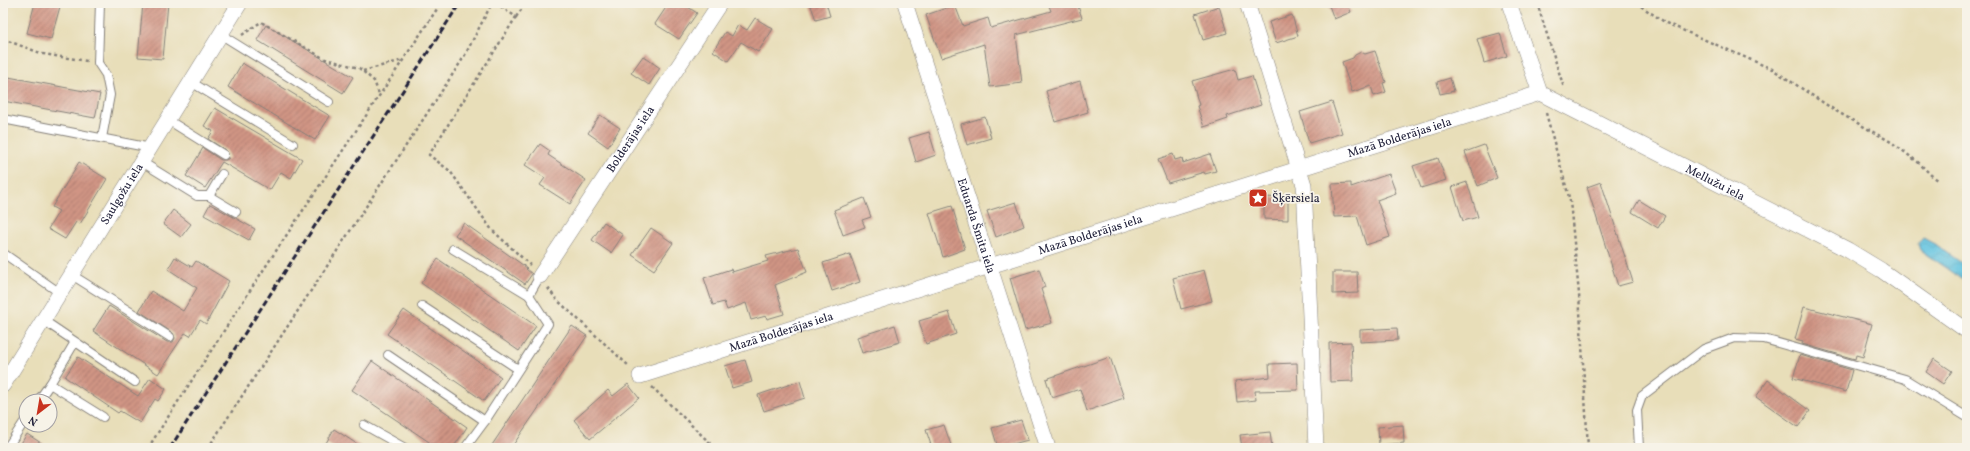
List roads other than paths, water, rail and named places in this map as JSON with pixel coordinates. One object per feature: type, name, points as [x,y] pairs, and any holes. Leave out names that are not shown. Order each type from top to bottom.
[{"type":"street","name":"Saulgožu iela","points":[[3,385],[191,82],[226,38],[240,3]]},
{"type":"street","name":"Bolderājas iela","points":[[540,276],[720,3]]},
{"type":"street","name":"Eduarda Šmita iela","points":[[905,3],[1048,448]]},
{"type":"street","points":[[1247,3],[1300,168],[1304,193],[1316,448]]},
{"type":"street","points":[[1509,3],[1540,93]]},
{"type":"street","name":"Mazā Bolderājas iela","points":[[640,376],[1540,93]]},
{"type":"street","name":"Mellužu iela","points":[[1540,93],[1848,250],[1881,270],[1967,331]]},
{"type":"lane","points":[[100,3],[98,63],[106,74],[110,95],[102,138]]},
{"type":"lane","points":[[226,38],[329,102]]},
{"type":"lane","points":[[191,82],[293,144]]},
{"type":"lane","points":[[3,119],[151,148]]},
{"type":"lane","points":[[168,120],[224,155]]},
{"type":"lane","points":[[142,162],[198,196],[209,196],[236,212]]},
{"type":"lane","points":[[209,196],[222,174]]},
{"type":"lane","points":[[453,249],[529,295],[548,324],[485,421],[465,448]]},
{"type":"lane","points":[[3,253],[60,293]]},
{"type":"lane","points":[[72,275],[170,337]]},
{"type":"lane","points":[[529,295],[540,276]]},
{"type":"lane","points":[[422,306],[518,369]]},
{"type":"lane","points":[[43,320],[135,382]]},
{"type":"lane","points":[[1639,448],[1637,410],[1642,396],[1704,349],[1734,338],[1764,339],[1905,379],[1967,417]]},
{"type":"lane","points":[[44,393],[75,342]]},
{"type":"lane","points":[[388,355],[485,421]]},
{"type":"lane","points":[[50,384],[102,417]]},
{"type":"lane","points":[[364,425],[404,448]]},
{"type":"lane","points":[[7,448],[18,431]]},
{"type":"water","points":[[1923,238],[1938,246],[1967,267],[1967,283],[1920,250],[1918,244]]},
{"type":"railway","points":[[170,448],[460,3]]},
{"type":"place","name":"Šķērsiela","points":[[1258,198]]}]
